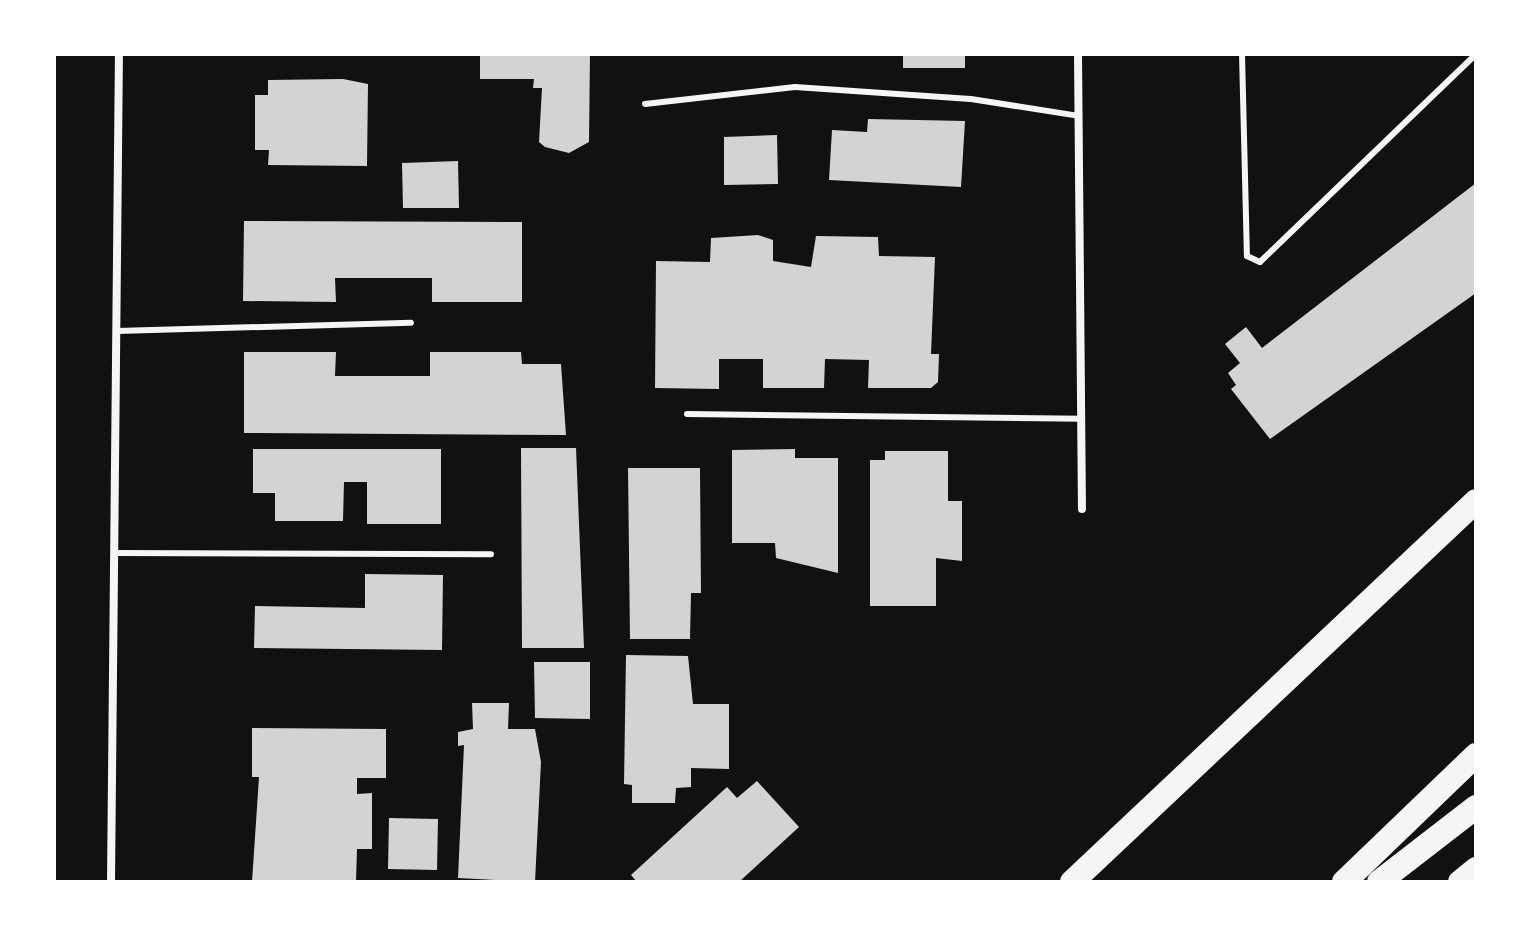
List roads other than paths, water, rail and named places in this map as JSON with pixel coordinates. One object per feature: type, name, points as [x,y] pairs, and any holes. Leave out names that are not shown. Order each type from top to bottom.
[{"type":"highway","points":[[1072,882],[1476,501]]},
{"type":"highway","points":[[1344,882],[1476,755]]},
{"type":"highway","points":[[1379,882],[1476,807]]},
{"type":"highway","points":[[1460,882],[1476,869]]},
{"type":"street","points":[[111,882],[119,54]]},
{"type":"street","points":[[1078,54],[1082,509]]},
{"type":"lane","points":[[1242,54],[1247,256],[1260,262],[1476,54]]},
{"type":"lane","points":[[645,104],[795,87],[971,99],[1079,116]]},
{"type":"lane","points":[[117,331],[411,323]]},
{"type":"lane","points":[[687,414],[1081,419]]},
{"type":"lane","points":[[115,553],[491,554]]}]
